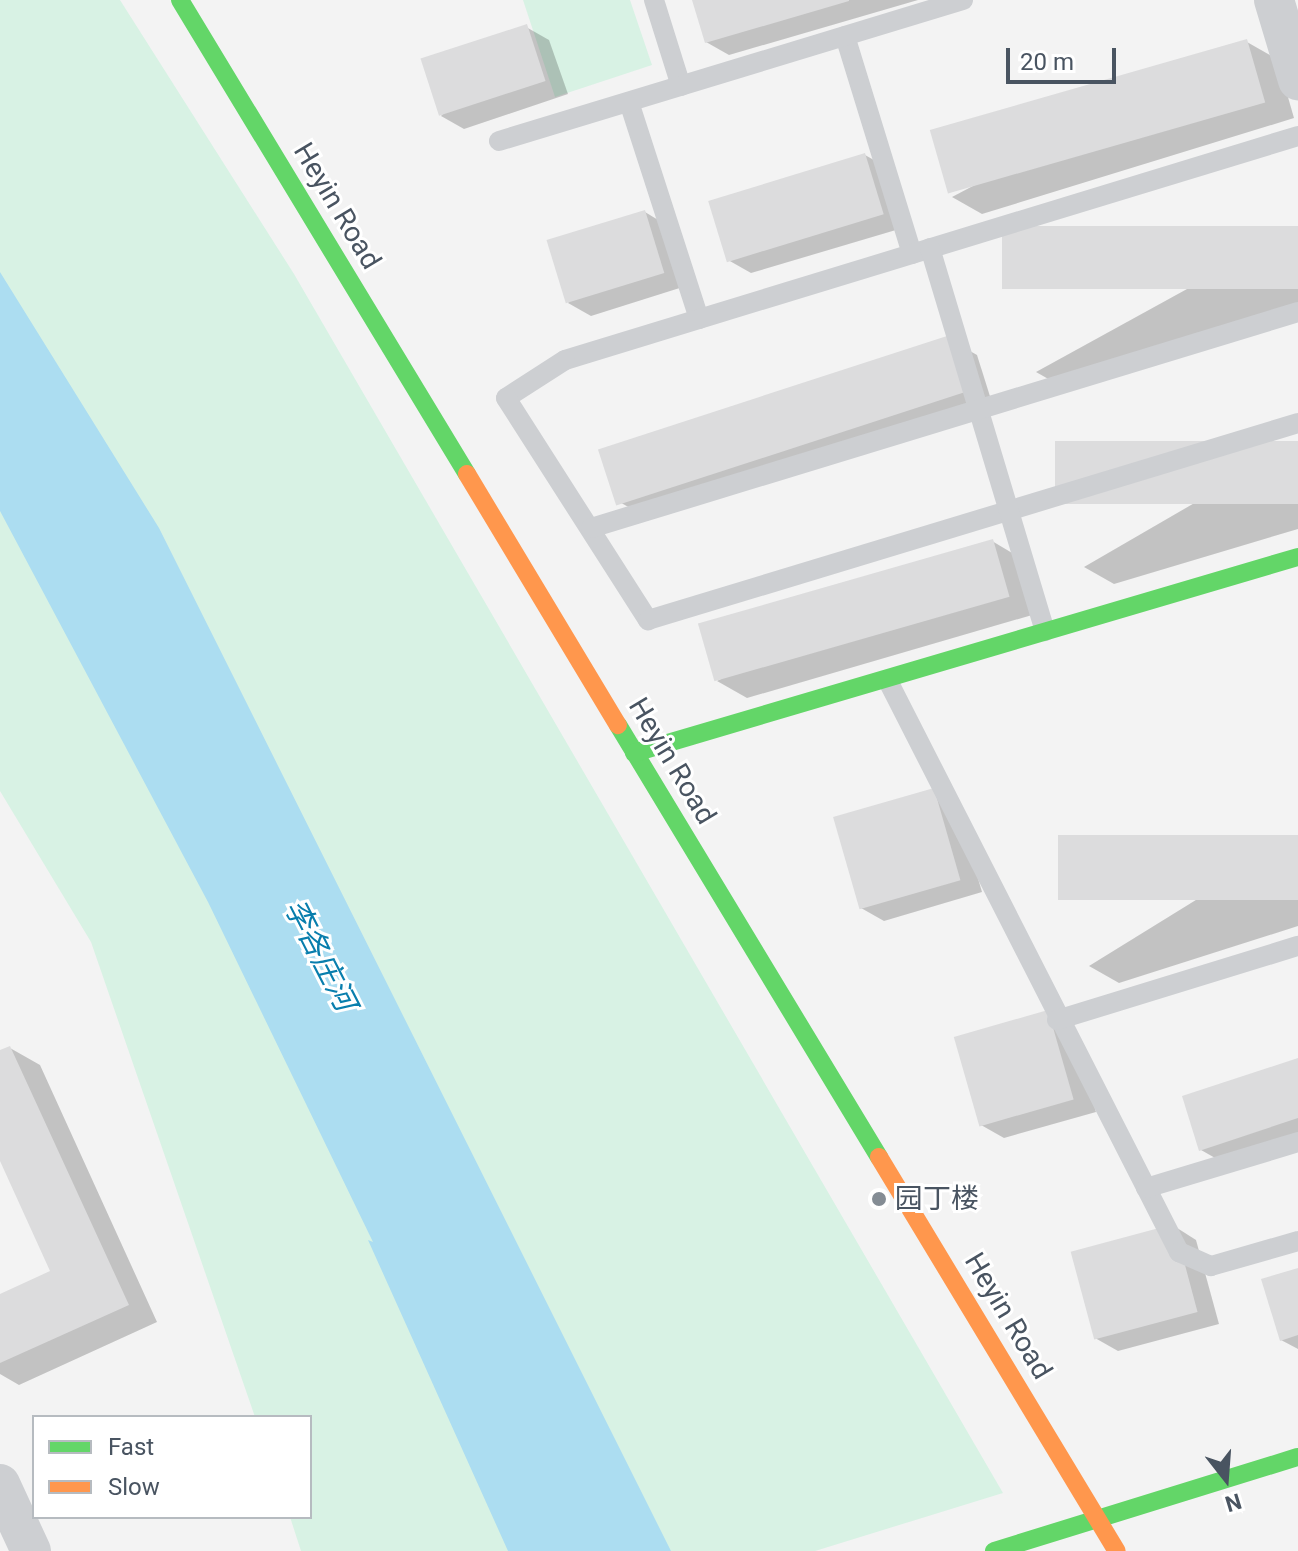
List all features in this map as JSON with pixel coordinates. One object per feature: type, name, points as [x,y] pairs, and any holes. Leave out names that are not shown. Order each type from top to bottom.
[{"type":"street","name":"Heyin Road","points":[[180,0],[1117,1551]]},
{"type":"street","points":[[1274,0],[1298,80]]},
{"type":"street","points":[[634,753],[888,681],[1045,631],[1298,557]]},
{"type":"street","points":[[994,1551],[1298,1457]]},
{"type":"street","points":[[0,1484],[31,1551]]},
{"type":"lane","points":[[654,0],[681,86]]},
{"type":"lane","points":[[499,141],[950,2]]},
{"type":"lane","points":[[845,36],[980,409],[1045,631]]},
{"type":"lane","points":[[629,102],[699,319]]},
{"type":"lane","points":[[1298,136],[565,360],[506,398],[648,620],[1298,423]]},
{"type":"lane","points":[[591,528],[1298,312]]},
{"type":"lane","points":[[888,681],[1057,1020],[1179,1252],[1211,1266],[1298,1241]]},
{"type":"lane","points":[[1057,1020],[1298,946]]},
{"type":"lane","points":[[1146,1188],[1298,1142]]},
{"type":"green space","points":[[0,0],[120,0],[294,274],[1003,1493],[815,1551],[301,1551],[291,1519],[312,1519],[312,1415],[254,1415],[91,942],[0,791]]},
{"type":"green space","points":[[523,0],[630,0],[652,65],[555,97]]},
{"type":"water","name":"李各庄河","points":[[0,272],[159,528],[671,1551],[508,1551],[368,1240],[373,1242],[208,902],[0,511]]},
{"type":"building","points":[[692,0],[849,0],[849,1],[705,43]]},
{"type":"building","points":[[527,24],[546,81],[439,116],[420,59]]},
{"type":"building","points":[[1247,39],[1265,102],[948,193],[930,130]]},
{"type":"building","points":[[865,153],[884,214],[727,262],[708,201]]},
{"type":"building","points":[[645,210],[664,273],[566,303],[547,240]]},
{"type":"building","points":[[1002,226],[1298,226],[1298,289],[1002,289]]},
{"type":"building","points":[[947,336],[965,392],[616,506],[598,449]]},
{"type":"building","points":[[1055,441],[1298,441],[1298,504],[1055,504]]},
{"type":"building","points":[[993,539],[1010,597],[714,681],[698,624]]},
{"type":"building","points":[[934,788],[960,880],[860,909],[833,817]]},
{"type":"building","points":[[1058,835],[1298,835],[1298,900],[1058,900]]},
{"type":"building","points":[[1048,1010],[1074,1099],[979,1126],[954,1037]]},
{"type":"building","points":[[10,1046],[129,1305],[0,1363],[0,1294],[50,1271],[0,1161],[0,1050]]},
{"type":"building","points":[[1298,1058],[1298,1118],[1199,1151],[1182,1096]]},
{"type":"building","points":[[1174,1224],[1198,1312],[1094,1340],[1071,1252]]},
{"type":"building","points":[[1298,1268],[1298,1335],[1280,1341],[1261,1279]]},
{"type":"traffic: fast","points":[[180,0],[467,474]]},
{"type":"traffic: fast","points":[[634,753],[1298,557]]},
{"type":"traffic: fast","points":[[618,725],[879,1157]]},
{"type":"traffic: fast","points":[[994,1551],[1298,1457]]},
{"type":"traffic: slow","points":[[467,474],[618,725]]},
{"type":"traffic: slow","points":[[879,1157],[1117,1551]]},
{"type":"place","name":"园丁楼","points":[[879,1199]]}]
